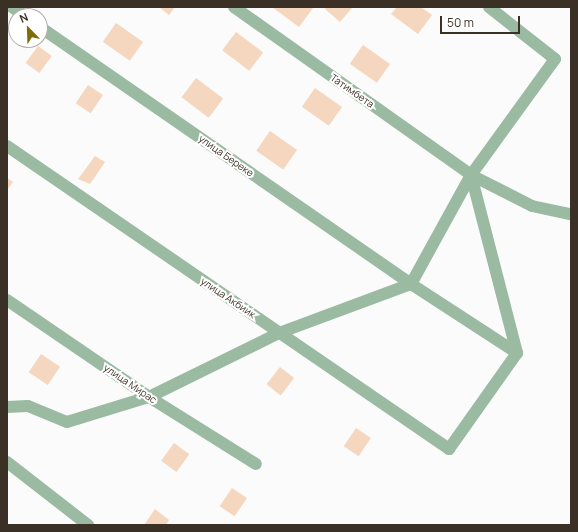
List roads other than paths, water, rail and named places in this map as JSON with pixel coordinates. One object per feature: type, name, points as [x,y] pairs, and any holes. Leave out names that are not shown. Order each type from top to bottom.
[{"type":"street","name":"Татимбета","points":[[234,7],[471,174],[532,206],[571,214]]},
{"type":"street","points":[[7,407],[28,406],[67,422],[149,397],[279,333],[411,284],[471,174],[555,59],[489,7]]},
{"type":"street","name":"улица Береке","points":[[48,33],[411,284],[517,354]]},
{"type":"street","name":"улица Акбиик","points":[[7,146],[449,449],[517,354]]},
{"type":"street","points":[[471,174],[517,354]]},
{"type":"street","name":"улица Мирас","points":[[7,300],[149,397],[256,464]]},
{"type":"street","points":[[7,462],[88,525]]}]
